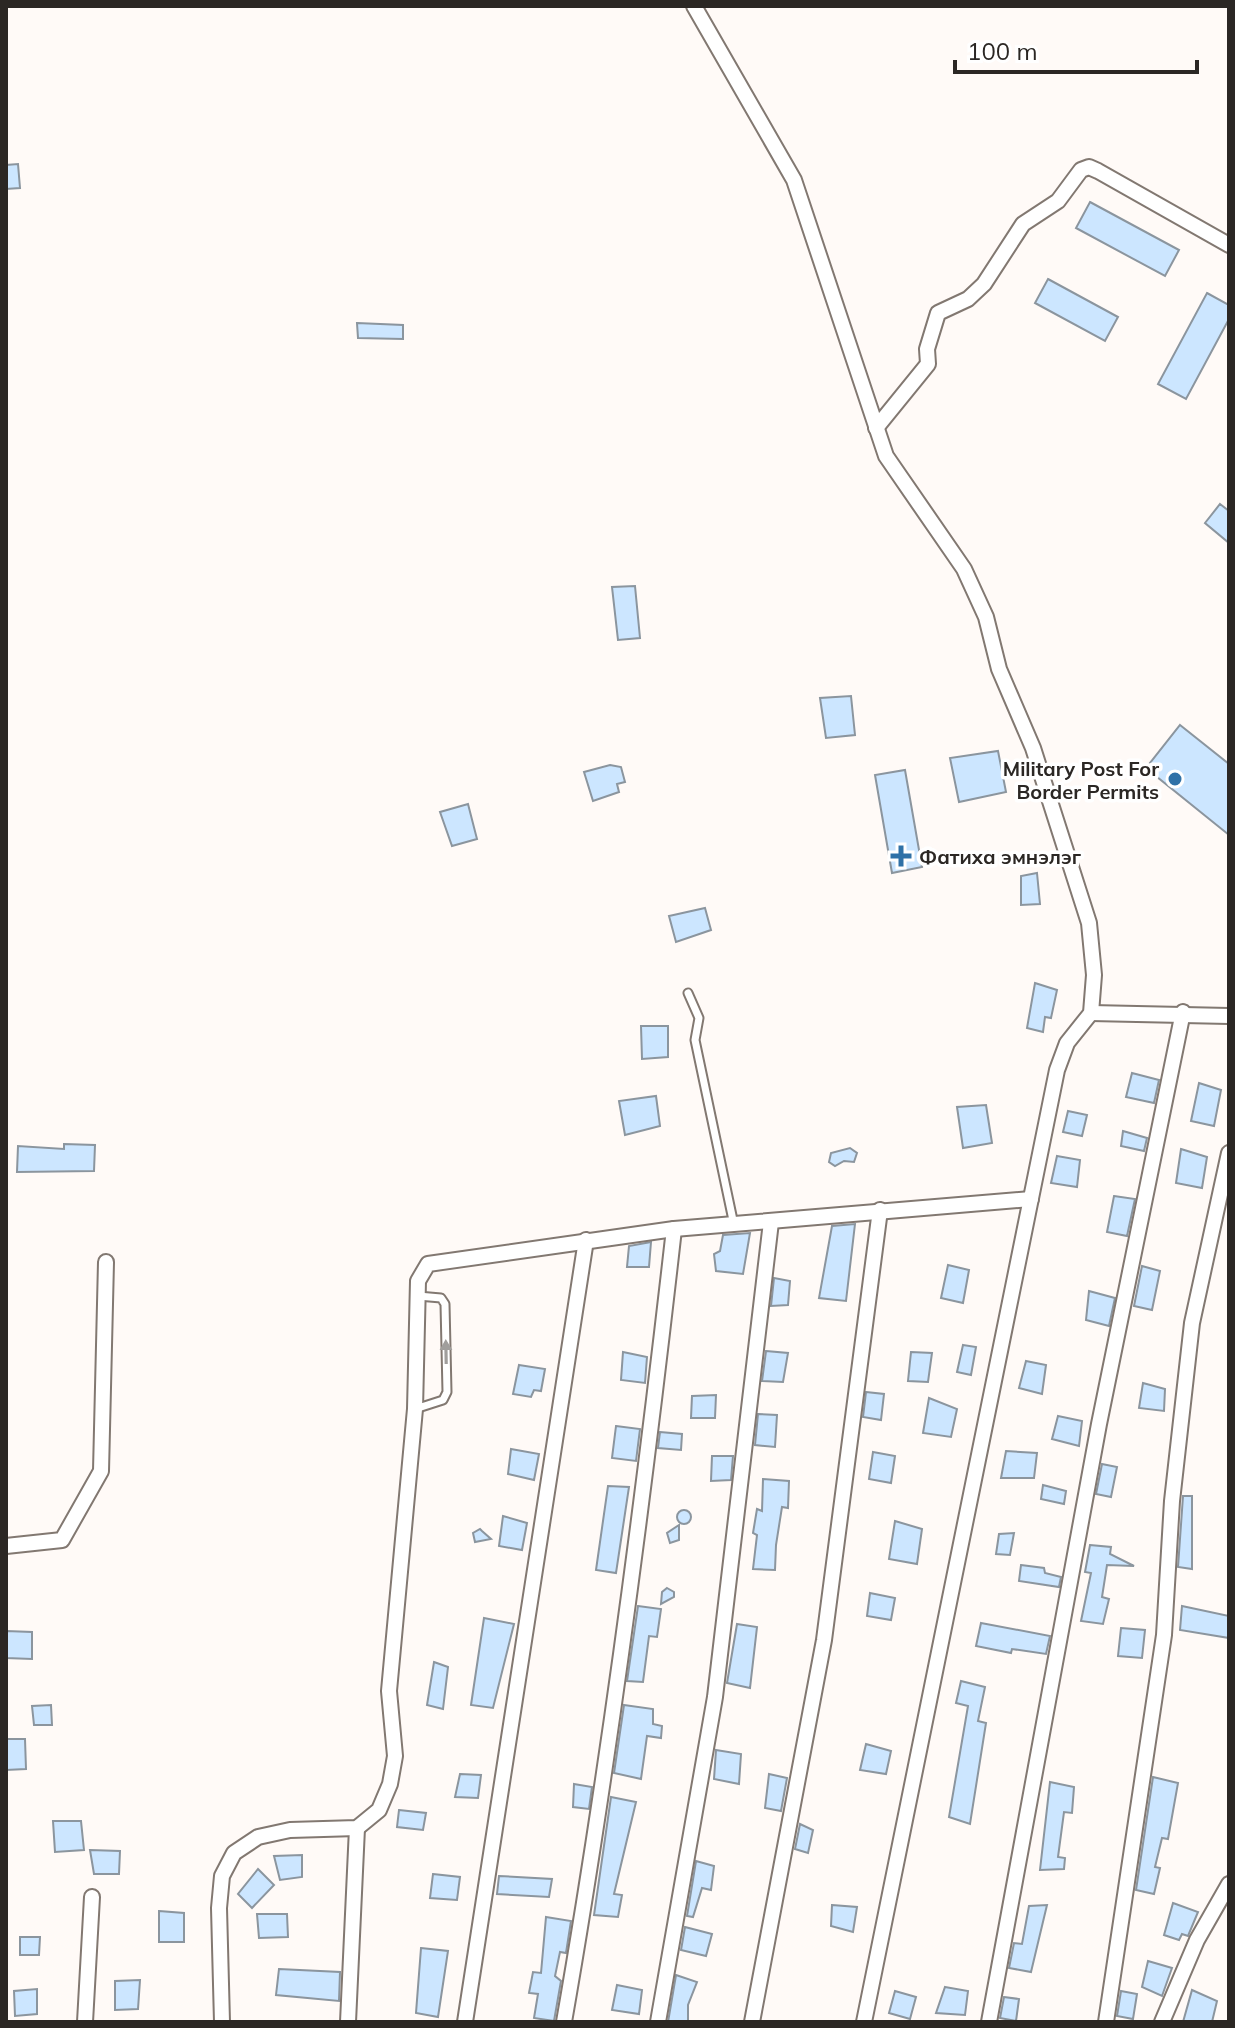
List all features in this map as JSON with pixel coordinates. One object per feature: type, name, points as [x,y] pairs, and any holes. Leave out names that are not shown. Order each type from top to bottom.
[{"type":"street","points":[[694,6],[794,180],[886,456],[964,569],[986,617],[999,669],[1033,748],[1089,923],[1094,975],[1091,1013],[1067,1043],[1057,1070],[864,2022]]},
{"type":"street","points":[[876,428],[928,364],[927,349],[938,313],[968,299],[984,284],[1023,224],[1058,201],[1081,170],[1089,167],[1098,171],[1229,245]]},
{"type":"street","points":[[1091,1013],[1183,1012],[1229,1016]]},
{"type":"street","points":[[989,2022],[1099,1424],[1183,1012]]},
{"type":"street","points":[[1106,2022],[1164,1635],[1172,1501],[1192,1323],[1229,1153]]},
{"type":"street","points":[[222,2022],[219,1908],[222,1876],[234,1853],[258,1837],[290,1830],[357,1828],[379,1810],[390,1784],[395,1756],[389,1691],[415,1409],[418,1281],[428,1264],[674,1229],[1031,1199]]},
{"type":"street","points":[[752,2022],[824,1640],[880,1210]]},
{"type":"street","points":[[658,2022],[715,1697],[771,1222]]},
{"type":"street","points":[[564,2022],[604,1784],[645,1488],[674,1229]]},
{"type":"street","points":[[465,2022],[586,1240]]},
{"type":"street","points":[[6,1546],[62,1540],[101,1471],[106,1262]]},
{"type":"street","points":[[348,2022],[357,1828]]},
{"type":"street","points":[[1162,2022],[1197,1940],[1229,1884]]},
{"type":"street","points":[[85,2022],[92,1897]]},
{"type":"lane","points":[[688,993],[699,1018],[695,1040],[734,1225]]},
{"type":"lane","points":[[415,1409],[443,1400],[447,1392],[445,1304],[441,1298],[418,1296]]},
{"type":"building","points":[[18,164],[20,188],[6,189],[6,165]]},
{"type":"building","points":[[1090,202],[1179,250],[1165,276],[1076,228]]},
{"type":"building","points":[[1048,279],[1118,317],[1105,341],[1035,303]]},
{"type":"building","points":[[1207,293],[1229,305],[1229,319],[1186,399],[1158,384]]},
{"type":"building","points":[[357,323],[403,325],[403,339],[358,338]]},
{"type":"building","points":[[1220,504],[1229,511],[1229,543],[1205,523]]},
{"type":"building","points":[[635,586],[640,638],[618,640],[612,587]]},
{"type":"building","points":[[851,696],[855,735],[826,738],[820,698]]},
{"type":"building","points":[[1180,725],[1229,764],[1229,835],[1146,768]]},
{"type":"building","points":[[998,751],[1006,792],[959,802],[950,758]]},
{"type":"building","points":[[610,765],[621,767],[625,782],[617,784],[619,792],[593,801],[584,772]]},
{"type":"building","points":[[905,770],[922,867],[892,873],[875,775]]},
{"type":"building","points":[[468,804],[477,839],[452,846],[440,812]]},
{"type":"building","points":[[1037,873],[1040,904],[1021,905],[1021,876]]},
{"type":"building","points":[[705,908],[711,930],[676,942],[669,916]]},
{"type":"building","points":[[1035,983],[1057,990],[1051,1018],[1045,1017],[1043,1032],[1027,1028]]},
{"type":"building","points":[[641,1026],[668,1026],[668,1057],[642,1059]]},
{"type":"building","points":[[1132,1073],[1159,1080],[1154,1103],[1126,1097]]},
{"type":"building","points":[[1199,1083],[1221,1090],[1214,1126],[1191,1121]]},
{"type":"building","points":[[656,1096],[660,1126],[625,1135],[619,1101]]},
{"type":"building","points":[[986,1105],[992,1143],[963,1148],[957,1107]]},
{"type":"building","points":[[1068,1111],[1087,1115],[1082,1136],[1063,1132]]},
{"type":"building","points":[[1123,1131],[1147,1138],[1144,1151],[1121,1146]]},
{"type":"building","points":[[64,1144],[95,1145],[94,1171],[17,1172],[18,1146],[64,1149]]},
{"type":"building","points":[[850,1148],[857,1153],[854,1162],[844,1161],[835,1166],[829,1162],[831,1153]]},
{"type":"building","points":[[1181,1149],[1207,1157],[1202,1188],[1176,1183]]},
{"type":"building","points":[[1057,1156],[1080,1160],[1077,1187],[1051,1183]]},
{"type":"building","points":[[1114,1196],[1135,1199],[1127,1236],[1107,1232]]},
{"type":"building","points":[[855,1224],[846,1301],[819,1298],[832,1226]]},
{"type":"building","points":[[750,1233],[743,1274],[716,1271],[714,1254],[720,1251],[723,1235]]},
{"type":"building","points":[[651,1242],[649,1267],[627,1267],[629,1246]]},
{"type":"building","points":[[948,1265],[969,1270],[963,1303],[941,1298]]},
{"type":"building","points":[[1142,1266],[1160,1271],[1152,1310],[1134,1306]]},
{"type":"building","points":[[774,1278],[790,1281],[788,1305],[771,1306]]},
{"type":"building","points":[[1089,1291],[1115,1298],[1109,1326],[1086,1320]]},
{"type":"building","points":[[963,1345],[976,1347],[971,1375],[957,1372]]},
{"type":"building","points":[[766,1351],[788,1353],[783,1382],[762,1381]]},
{"type":"building","points":[[623,1352],[647,1357],[645,1383],[621,1380]]},
{"type":"building","points":[[911,1352],[932,1353],[928,1382],[908,1381]]},
{"type":"building","points":[[1026,1361],[1046,1365],[1042,1394],[1019,1388]]},
{"type":"building","points":[[519,1365],[545,1369],[541,1391],[534,1390],[531,1397],[513,1394]]},
{"type":"building","points":[[1143,1383],[1165,1389],[1164,1411],[1139,1408]]},
{"type":"building","points":[[866,1392],[884,1394],[881,1420],[863,1417]]},
{"type":"building","points":[[716,1395],[715,1418],[691,1418],[692,1396]]},
{"type":"building","points":[[929,1398],[957,1409],[951,1437],[923,1433]]},
{"type":"building","points":[[758,1414],[777,1415],[775,1447],[755,1445]]},
{"type":"building","points":[[1058,1416],[1082,1421],[1079,1446],[1052,1439]]},
{"type":"building","points":[[616,1426],[640,1429],[636,1461],[612,1458]]},
{"type":"building","points":[[660,1432],[682,1434],[681,1450],[658,1448]]},
{"type":"building","points":[[511,1449],[539,1454],[534,1480],[508,1474]]},
{"type":"building","points":[[1006,1451],[1037,1453],[1034,1478],[1001,1478]]},
{"type":"building","points":[[873,1452],[895,1456],[891,1483],[869,1479]]},
{"type":"building","points":[[712,1456],[733,1456],[731,1480],[711,1481]]},
{"type":"building","points":[[1102,1464],[1117,1467],[1111,1497],[1096,1494]]},
{"type":"building","points":[[763,1479],[789,1481],[788,1508],[782,1507],[775,1570],[753,1569],[757,1535],[753,1533],[757,1509],[762,1511]]},
{"type":"building","points":[[1043,1485],[1066,1491],[1064,1504],[1041,1499]]},
{"type":"building","points":[[608,1486],[629,1487],[616,1573],[596,1570]]},
{"type":"building","points":[[1183,1496],[1192,1496],[1192,1569],[1178,1567]]},
{"type":"building","points":[[684,1510],[691,1517],[684,1524],[677,1517]]},
{"type":"building","points":[[503,1516],[527,1523],[522,1550],[499,1546]]},
{"type":"building","points":[[895,1521],[922,1529],[917,1564],[889,1559]]},
{"type":"building","points":[[679,1525],[679,1540],[670,1543],[667,1533]]},
{"type":"building","points":[[480,1529],[491,1539],[475,1542],[473,1533]]},
{"type":"building","points":[[1014,1533],[1010,1555],[996,1554],[999,1534]]},
{"type":"building","points":[[1090,1545],[1111,1547],[1110,1554],[1134,1566],[1107,1565],[1102,1597],[1109,1599],[1103,1624],[1081,1621],[1091,1573],[1085,1572]]},
{"type":"building","points":[[1021,1565],[1044,1568],[1045,1573],[1061,1577],[1059,1587],[1019,1581]]},
{"type":"building","points":[[667,1588],[674,1592],[674,1597],[661,1604],[662,1592]]},
{"type":"building","points":[[870,1593],[895,1598],[891,1620],[867,1616]]},
{"type":"building","points":[[638,1606],[661,1609],[657,1637],[649,1636],[643,1682],[627,1681]]},
{"type":"building","points":[[1182,1606],[1229,1616],[1229,1638],[1180,1630]]},
{"type":"building","points":[[484,1618],[514,1624],[493,1708],[471,1705]]},
{"type":"building","points":[[981,1623],[1050,1636],[1046,1654],[1012,1649],[1011,1653],[976,1646]]},
{"type":"building","points":[[737,1624],[757,1627],[750,1688],[727,1683]]},
{"type":"building","points":[[1121,1628],[1145,1630],[1142,1658],[1118,1656]]},
{"type":"building","points":[[6,1631],[32,1632],[32,1659],[6,1658]]},
{"type":"building","points":[[434,1662],[448,1667],[443,1709],[427,1705]]},
{"type":"building","points":[[961,1681],[985,1687],[978,1721],[986,1723],[970,1824],[949,1817],[968,1706],[956,1703]]},
{"type":"building","points":[[51,1705],[52,1725],[34,1725],[32,1706]]},
{"type":"building","points":[[624,1705],[653,1709],[653,1724],[662,1726],[661,1738],[647,1736],[641,1779],[614,1773]]},
{"type":"building","points":[[6,1739],[25,1739],[26,1769],[6,1770]]},
{"type":"building","points":[[866,1744],[891,1751],[886,1774],[860,1770]]},
{"type":"building","points":[[716,1750],[741,1754],[739,1784],[714,1779]]},
{"type":"building","points":[[460,1774],[481,1775],[478,1798],[455,1797]]},
{"type":"building","points":[[769,1774],[787,1778],[781,1811],[765,1808]]},
{"type":"building","points":[[1153,1777],[1178,1783],[1168,1839],[1162,1838],[1155,1867],[1160,1868],[1154,1894],[1136,1890]]},
{"type":"building","points":[[1050,1782],[1074,1787],[1072,1813],[1064,1812],[1058,1857],[1065,1858],[1064,1869],[1040,1870]]},
{"type":"building","points":[[574,1784],[592,1787],[589,1809],[573,1807]]},
{"type":"building","points":[[611,1797],[636,1802],[614,1894],[622,1895],[618,1917],[594,1915]]},
{"type":"building","points":[[399,1810],[426,1813],[423,1830],[397,1827]]},
{"type":"building","points":[[53,1821],[81,1821],[84,1850],[55,1852]]},
{"type":"building","points":[[800,1824],[813,1830],[808,1853],[795,1849]]},
{"type":"building","points":[[90,1850],[120,1851],[119,1874],[94,1874]]},
{"type":"building","points":[[302,1855],[302,1877],[280,1880],[274,1856]]},
{"type":"building","points":[[696,1861],[714,1866],[711,1890],[702,1888],[693,1917],[687,1916]]},
{"type":"building","points":[[258,1869],[274,1885],[252,1908],[238,1894]]},
{"type":"building","points":[[433,1874],[460,1877],[457,1900],[430,1898]]},
{"type":"building","points":[[499,1876],[552,1879],[549,1897],[497,1894]]},
{"type":"building","points":[[1173,1903],[1198,1912],[1188,1936],[1182,1934],[1179,1940],[1164,1935]]},
{"type":"building","points":[[832,1905],[857,1907],[853,1932],[831,1926]]},
{"type":"building","points":[[1047,1905],[1031,1972],[1009,1968],[1014,1943],[1022,1944],[1029,1906]]},
{"type":"building","points":[[159,1911],[184,1913],[184,1942],[159,1942]]},
{"type":"building","points":[[257,1914],[287,1914],[288,1937],[259,1938]]},
{"type":"building","points":[[546,1917],[571,1921],[566,1953],[560,1952],[555,1976],[561,1981],[554,2021],[534,2018],[538,1994],[529,1993],[533,1972],[541,1973]]},
{"type":"building","points":[[685,1927],[712,1934],[706,1956],[681,1950]]},
{"type":"building","points":[[20,1937],[40,1937],[39,1955],[20,1955]]},
{"type":"building","points":[[421,1948],[448,1951],[438,2017],[416,2013]]},
{"type":"building","points":[[1148,1961],[1172,1968],[1162,1996],[1142,1987]]},
{"type":"building","points":[[279,1969],[340,1972],[339,2001],[276,1995]]},
{"type":"building","points":[[676,1975],[697,1982],[688,2005],[688,2022],[668,2022]]},
{"type":"building","points":[[140,1980],[138,2009],[115,2010],[115,1981]]},
{"type":"building","points":[[617,1985],[642,1990],[639,2014],[612,2010]]},
{"type":"building","points":[[945,1987],[968,1991],[965,2015],[936,2013]]},
{"type":"building","points":[[37,1989],[37,2014],[15,2016],[14,1991]]},
{"type":"building","points":[[1192,1990],[1217,2001],[1212,2022],[1183,2022]]},
{"type":"building","points":[[895,1991],[916,1997],[910,2019],[889,2013]]},
{"type":"building","points":[[1121,1991],[1137,1994],[1133,2019],[1117,2016]]},
{"type":"building","points":[[1004,1997],[1019,1999],[1016,2021],[1000,2018]]},
{"type":"place","name":"Military Post For Border Permits","points":[[1175,779]]},
{"type":"place","name":"Фатиха эмнэлэг","points":[[901,856]]}]
